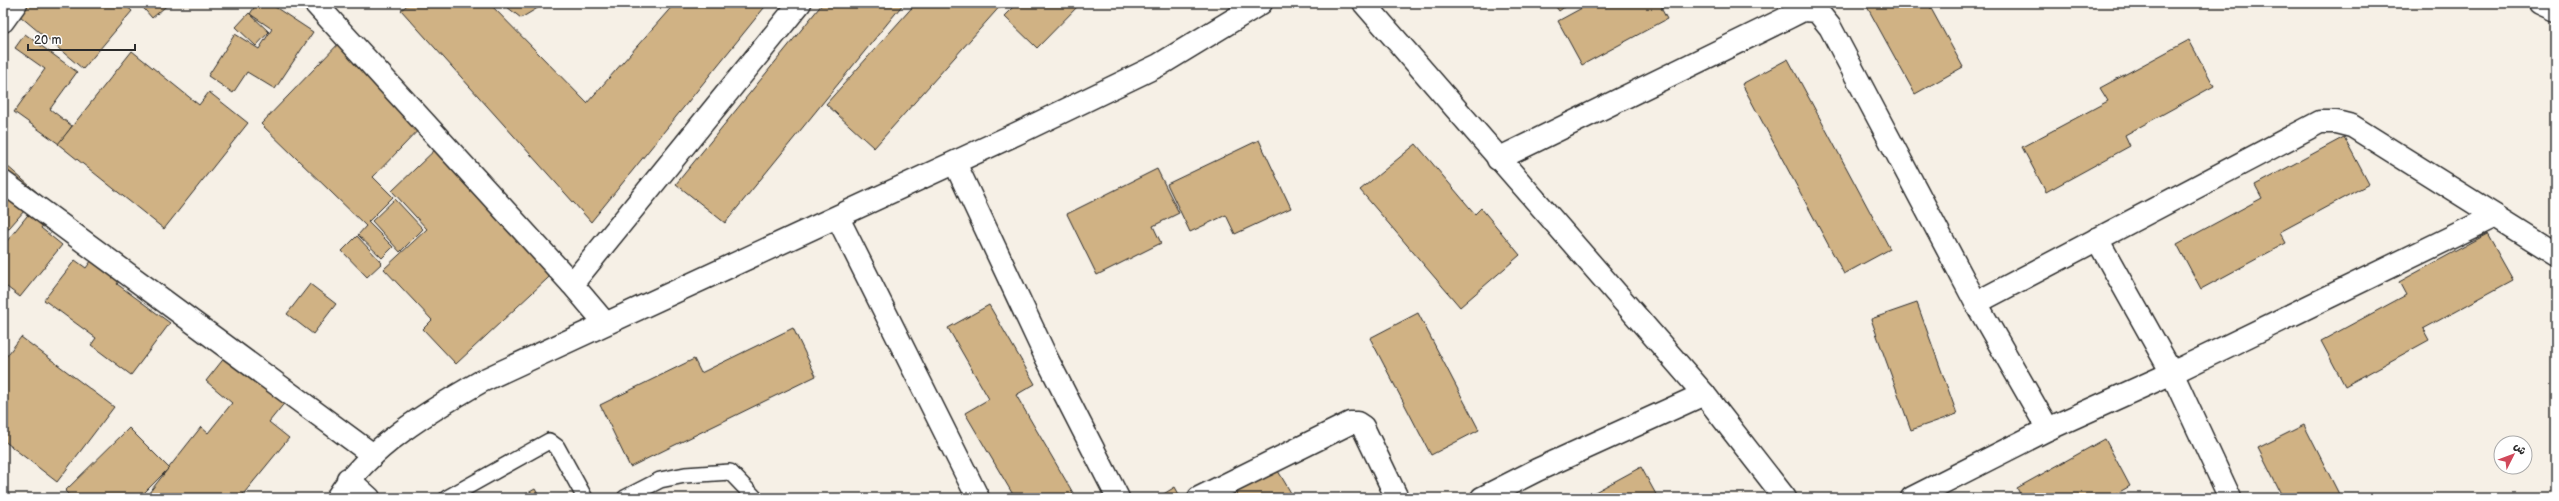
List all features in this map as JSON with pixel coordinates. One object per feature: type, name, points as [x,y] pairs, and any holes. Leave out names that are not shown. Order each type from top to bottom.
[{"type":"street","points":[[3,21],[16,3]]},
{"type":"street","points":[[315,3],[572,284],[605,324]]},
{"type":"street","points":[[572,284],[800,3]]},
{"type":"street","points":[[337,498],[348,479],[373,455],[446,402],[482,381],[838,218],[1159,65],[1261,3]]},
{"type":"street","points":[[1364,3],[1704,394],[1785,498]]},
{"type":"street","points":[[2541,3],[2556,10]]},
{"type":"street","points":[[1498,158],[1803,10],[1817,11],[1830,27],[1976,303],[2048,429]]},
{"type":"street","points":[[1976,303],[2320,122],[2336,122],[2352,126],[2556,254]]},
{"type":"street","points":[[955,163],[1046,357],[1118,498]]},
{"type":"street","points":[[3,182],[373,455]]},
{"type":"street","points":[[1912,498],[2048,429],[2172,373],[2495,216]]},
{"type":"street","points":[[838,218],[978,498]]},
{"type":"street","points":[[2097,239],[2172,373],[2230,498]]},
{"type":"street","points":[[1482,498],[1537,470],[1704,394]]},
{"type":"street","points":[[1199,498],[1350,422],[1357,423],[1363,427],[1398,498]]},
{"type":"street","points":[[348,479],[369,498]]},
{"type":"lane","points":[[447,498],[549,441],[557,447],[585,498]]},
{"type":"lane","points":[[625,498],[660,480],[685,475],[730,472],[755,498]]},
{"type":"building","points":[[21,3],[123,3],[132,11],[83,69],[14,11]]},
{"type":"building","points":[[139,3],[170,3],[152,18]]},
{"type":"building","points":[[257,3],[269,3],[313,32],[275,89],[247,72],[233,93],[208,76],[235,34],[259,49],[272,29],[250,14]]},
{"type":"building","points":[[410,3],[489,3],[587,103],[675,3],[768,3],[591,222],[401,10]]},
{"type":"building","points":[[502,3],[546,3],[521,18]]},
{"type":"building","points":[[823,3],[904,3],[725,223],[676,184]]},
{"type":"building","points":[[916,3],[1003,3],[874,148],[826,104]]},
{"type":"building","points":[[1017,3],[1081,3],[1037,48],[1004,16]]},
{"type":"building","points":[[1553,3],[1570,3],[1559,11]]},
{"type":"building","points":[[1591,3],[1670,3],[1661,8],[1667,19],[1582,65],[1558,21]]},
{"type":"building","points":[[1865,3],[1928,3],[1963,67],[1915,94]]},
{"type":"building","points":[[249,13],[269,32],[256,46],[236,27]]},
{"type":"building","points":[[25,34],[77,72],[50,109],[72,126],[59,144],[14,112],[45,69],[15,48]]},
{"type":"building","points":[[344,38],[428,120],[373,177],[393,197],[368,222],[393,247],[382,258],[358,235],[366,226],[261,124]]},
{"type":"building","points":[[2189,40],[2214,86],[2125,135],[2130,146],[2046,192],[2022,147],[2108,101],[2100,88]]},
{"type":"building","points":[[132,51],[199,105],[209,92],[248,123],[164,229],[58,144]]},
{"type":"building","points":[[1788,59],[1890,249],[1844,274],[1742,84]]},
{"type":"building","points":[[2344,137],[2369,184],[2280,232],[2286,243],[2201,289],[2177,244],[2262,198],[2255,185]]},
{"type":"building","points":[[1259,140],[1291,208],[1235,234],[1226,215],[1190,232],[1167,184]]},
{"type":"building","points":[[1416,144],[1475,214],[1481,208],[1520,255],[1460,307],[1360,190]]},
{"type":"building","points":[[440,145],[562,265],[456,364],[423,329],[432,320],[384,269],[427,229],[392,191]]},
{"type":"building","points":[[6,165],[39,194],[3,235],[3,168]]},
{"type":"building","points":[[1157,169],[1179,213],[1153,226],[1161,243],[1097,275],[1067,214]]},
{"type":"building","points":[[395,199],[423,229],[400,252],[372,221]]},
{"type":"building","points":[[39,201],[53,212],[41,228],[62,245],[20,297],[3,284],[3,246]]},
{"type":"building","points":[[2487,234],[2513,280],[2423,329],[2429,340],[2345,386],[2321,341],[2406,295],[2399,282]]},
{"type":"building","points":[[357,236],[382,263],[367,277],[342,251]]},
{"type":"building","points":[[102,246],[130,266],[117,284],[170,323],[131,375],[91,345],[96,338],[44,300],[75,260],[86,268]]},
{"type":"building","points":[[310,284],[336,304],[313,334],[287,314]]},
{"type":"building","points":[[1917,303],[1957,414],[1911,430],[1871,319]]},
{"type":"building","points":[[989,305],[1035,384],[1016,395],[1076,498],[1015,498],[965,413],[989,399],[948,328]]},
{"type":"building","points":[[1418,313],[1479,430],[1431,455],[1370,338]]},
{"type":"building","points":[[793,328],[816,376],[630,467],[600,405],[694,359],[701,373]]},
{"type":"building","points":[[21,337],[114,407],[57,482],[3,440],[3,361]]},
{"type":"building","points":[[237,342],[295,390],[269,422],[289,438],[240,498],[145,498],[201,427],[208,433],[232,403],[206,381]]},
{"type":"building","points":[[2304,425],[2341,498],[2283,498],[2258,448]]},
{"type":"building","points":[[129,428],[169,468],[139,498],[72,498],[65,491]]},
{"type":"building","points":[[2105,439],[2130,486],[2109,498],[2022,498],[2017,488]]},
{"type":"building","points":[[1271,459],[1294,498],[1204,498]]},
{"type":"building","points":[[1641,467],[1658,498],[1584,498]]},
{"type":"building","points":[[1175,487],[1181,498],[1157,498]]},
{"type":"building","points":[[535,489],[540,498],[519,498]]}]
